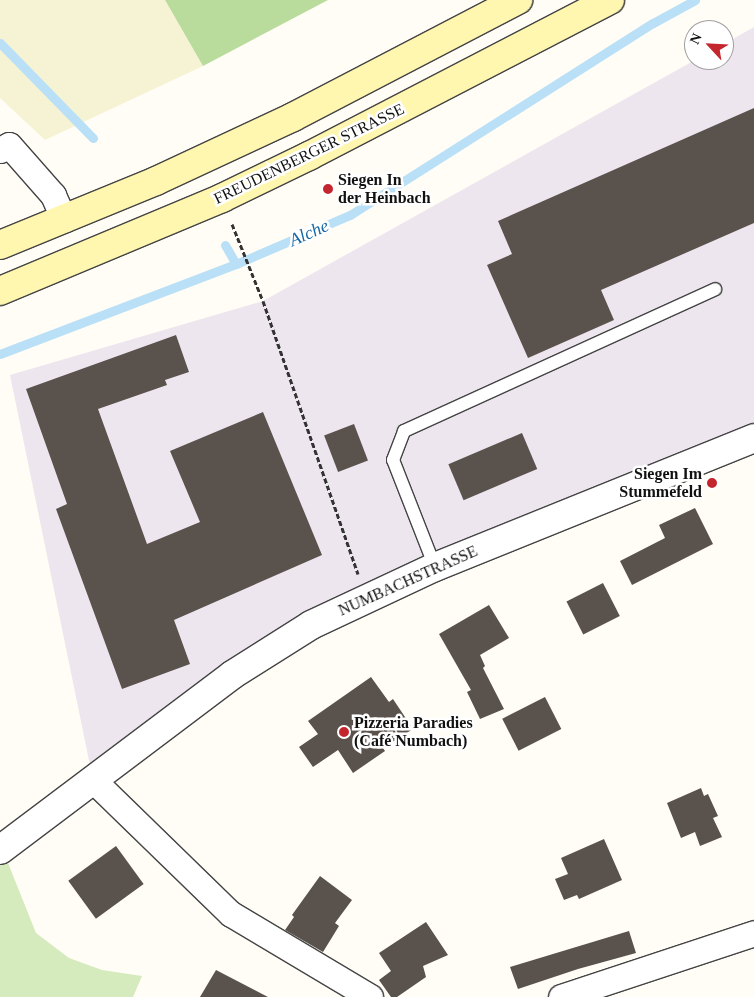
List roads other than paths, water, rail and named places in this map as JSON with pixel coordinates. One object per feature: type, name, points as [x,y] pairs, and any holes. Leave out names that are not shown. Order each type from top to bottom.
[{"type":"main road","points":[[0,246],[156,181],[293,117],[518,0]]},
{"type":"main road","name":"FREUDENBERGER STRASSE","points":[[0,291],[222,198],[318,151],[610,0]]},
{"type":"street","points":[[0,150],[9,145],[53,195],[64,220]]},
{"type":"street","name":"NUMBACHSTRASSE","points":[[0,850],[232,675],[311,626],[366,598],[435,567],[754,438]]},
{"type":"street","points":[[93,780],[231,914],[370,997]]},
{"type":"street","points":[[561,997],[754,933]]},
{"type":"lane","points":[[435,567],[393,460],[404,431],[715,289]]},
{"type":"waterway","name":"Alche","points":[[0,354],[236,264],[350,215],[653,23],[695,0]]},
{"type":"waterway","points":[[0,43],[93,138]]},
{"type":"waterway","points":[[225,245],[236,264]]},
{"type":"place","name":"Siegen In der Heinbach","points":[[328,189]]},
{"type":"place","name":"Siegen Im Stummefeld","points":[[712,483]]},
{"type":"place","name":"Pizzeria Paradies (Café Numbach)","points":[[344,732]]}]
